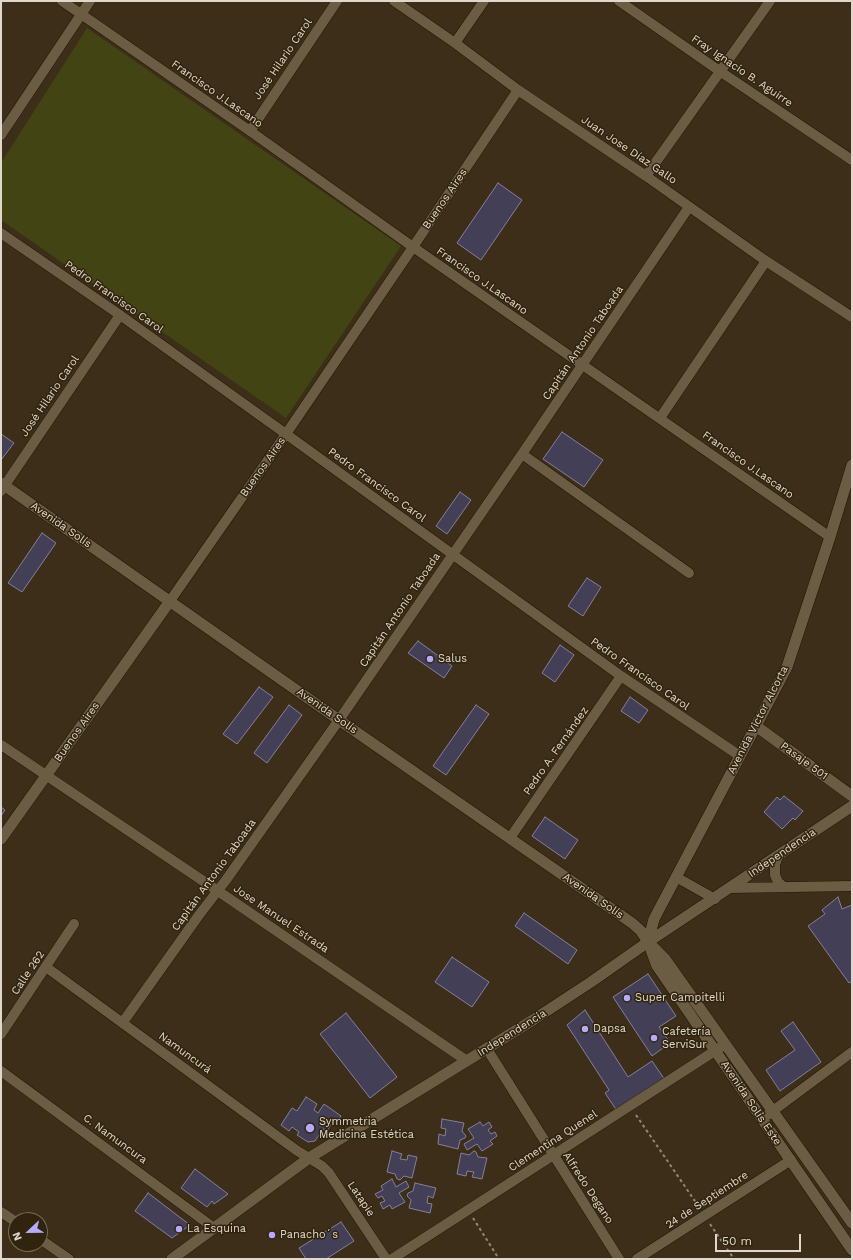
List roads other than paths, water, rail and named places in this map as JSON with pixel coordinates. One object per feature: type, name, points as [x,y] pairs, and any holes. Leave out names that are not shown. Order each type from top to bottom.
[{"type":"main road","name":"Avenida Victor Alcorta","points":[[648,942],[654,919],[787,667],[830,538],[852,465]]},
{"type":"main road","name":"Avenida Solís","points":[[2,486],[170,601],[632,923],[641,931],[648,942]]},
{"type":"main road","name":"Buenos Aires","points":[[1,839],[170,601]]},
{"type":"main road","name":"Pasaje 501","points":[[756,726],[852,796]]},
{"type":"main road","name":"Independencia","points":[[172,1259],[309,1158],[487,1049],[591,982],[648,942],[715,899],[852,806]]},
{"type":"main road","name":"Avenida Solís Este","points":[[648,942],[665,959],[726,1043],[852,1223]]},
{"type":"main road","name":"Avenida Solís Este","points":[[648,942],[657,966],[852,1250]]},
{"type":"street","name":"Francisco J.Lascano","points":[[62,1],[830,538]]},
{"type":"street","points":[[1,135],[90,1]]},
{"type":"street","name":"José Hilario Carol","points":[[250,131],[337,1]]},
{"type":"street","name":"Juan Jose Díaz Gallo","points":[[394,1],[455,43],[518,90],[646,176],[766,261],[852,317]]},
{"type":"street","points":[[455,43],[484,1]]},
{"type":"street","name":"Fray Ignacio B. Aguirre","points":[[619,1],[852,160]]},
{"type":"street","points":[[646,176],[770,1]]},
{"type":"street","name":"Buenos Aires","points":[[170,601],[286,434],[518,90]]},
{"type":"street","name":"Capitán Antonio Taboada","points":[[123,1022],[339,720],[583,366],[689,207]]},
{"type":"street","name":"Pedro Francisco Carol","points":[[1,233],[120,315],[621,676],[740,756]]},
{"type":"street","points":[[660,418],[766,261]]},
{"type":"street","name":"José Hilario Carol","points":[[2,486],[120,315]]},
{"type":"street","points":[[522,454],[689,574]]},
{"type":"street","name":"Pedro A. Fernández","points":[[510,838],[621,676]]},
{"type":"street","name":"Jose Manuel Estrada","points":[[1,745],[467,1061]]},
{"type":"street","points":[[778,856],[775,865],[775,875],[778,882],[784,887]]},
{"type":"street","points":[[676,877],[715,899]]},
{"type":"street","points":[[730,888],[852,886]]},
{"type":"street","name":"Calle 262","points":[[1,1034],[74,924]]},
{"type":"street","name":"Namuncurá","points":[[46,967],[309,1158]]},
{"type":"street","name":"Clementina Quenel","points":[[392,1259],[726,1043]]},
{"type":"street","name":"Alfredo Degano","points":[[487,1049],[619,1259]]},
{"type":"street","points":[[762,1119],[852,1052]]},
{"type":"street","name":"C. Namuncura","points":[[1,1070],[214,1228]]},
{"type":"street","name":"Latapie","points":[[309,1158],[322,1166],[329,1173],[386,1259]]},
{"type":"street","name":"24 de Septiembre","points":[[637,1259],[791,1160]]},
{"type":"street","points":[[48,1245],[69,1259]]},
{"type":"place","name":"Salus","points":[[430,659]]},
{"type":"place","name":"Super Campitelli","points":[[627,998]]},
{"type":"place","name":"Dapsa","points":[[585,1029]]},
{"type":"place","name":"Cafetería ServiSur","points":[[654,1038]]},
{"type":"place","name":"Symmetria Medicina Estética","points":[[310,1128]]},
{"type":"place","name":"La Esquina","points":[[179,1229]]},
{"type":"place","name":"Panacho´s","points":[[272,1235]]}]
